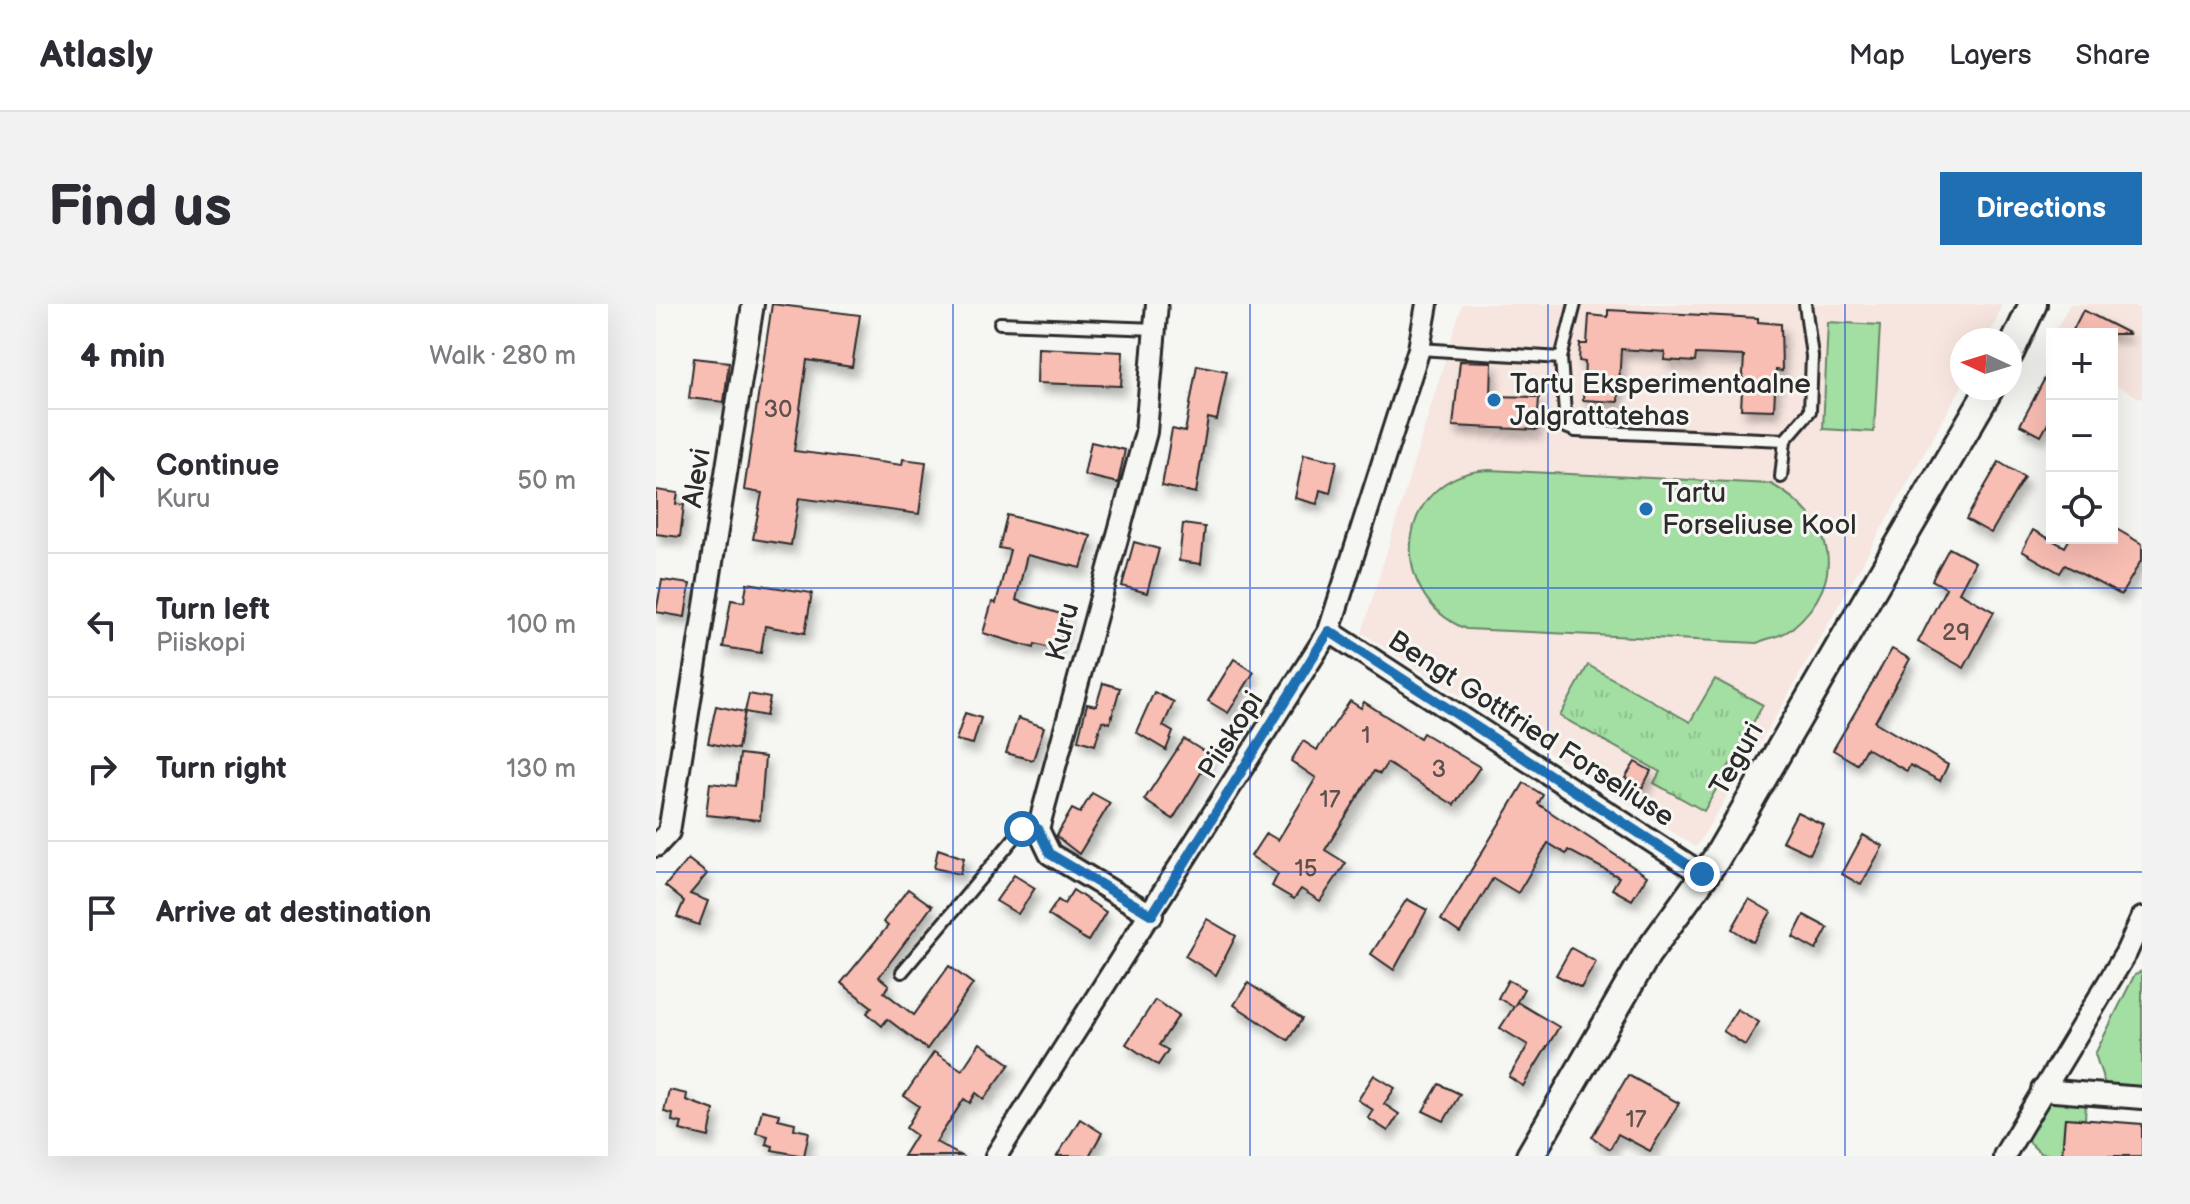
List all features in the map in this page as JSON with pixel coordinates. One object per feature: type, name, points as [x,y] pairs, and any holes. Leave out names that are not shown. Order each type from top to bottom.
[{"type":"street","name":"Alevi","points":[[656,846],[669,832],[753,304]]},
{"type":"street","name":"Kuru","points":[[1038,829],[1146,432],[1157,304]]},
{"type":"street","name":"Piiskopi","points":[[996,1156],[1152,915],[1329,631],[1419,349],[1427,304]]},
{"type":"street","points":[[2022,328],[2033,304]]},
{"type":"street","name":"Teguri","points":[[1530,1156],[1647,954],[1702,874],[1716,859],[1983,400]]},
{"type":"street","name":"Bengt Gottfried Forseliuse","points":[[1329,631],[1702,874]]},
{"type":"street","points":[[1038,829],[1050,854],[1152,915]]},
{"type":"street","points":[[2004,1156],[2126,953],[2142,918]]},
{"type":"street","points":[[2042,1090],[2142,1098]]},
{"type":"lane","points":[[1575,304],[1561,358],[1566,427],[1576,431],[1785,440]]},
{"type":"lane","points":[[1781,477],[1785,440],[1810,411],[1812,356],[1805,304]]},
{"type":"lane","points":[[1000,323],[1156,329]]},
{"type":"lane","points":[[1419,349],[1561,358]]},
{"type":"lane","points":[[902,972],[1022,829],[1038,829]]},
{"type":"shaded area","name":"Tartu Forseliuse Kool","points":[[1462,304],[2002,304],[1993,328],[1950,328],[1950,400],[1954,400],[1780,709],[1696,847],[1362,633]]},
{"type":"shaded area","points":[[2070,304],[2132,304],[2142,310],[2142,399],[2118,386],[2118,328],[2056,328]]},
{"type":"green space","points":[[1828,322],[1880,325],[1874,432],[1823,429]]},
{"type":"green space","points":[[1489,470],[1771,484],[1809,514],[1820,532],[1827,550],[1827,570],[1822,590],[1810,610],[1791,629],[1757,643],[1466,629],[1439,612],[1421,590],[1412,564],[1412,538],[1419,513],[1435,492],[1458,477]]},
{"type":"green space","points":[[1588,665],[1690,722],[1715,679],[1763,705],[1704,811],[1654,783],[1660,772],[1560,716]]},
{"type":"green space","points":[[2142,971],[2142,1089],[2105,1084],[2095,1054],[2135,974]]},
{"type":"green space","points":[[2048,1100],[2086,1103],[2085,1119],[2065,1118],[2062,1156],[2040,1153],[2026,1139]]},
{"type":"building","points":[[772,304],[860,315],[852,367],[807,360],[794,451],[902,465],[903,459],[926,462],[919,514],[799,498],[791,545],[753,539],[762,493],[744,490]]},
{"type":"building","name":"Tartu Forseliuse Kool","points":[[1608,310],[1758,318],[1758,322],[1781,324],[1782,371],[1776,370],[1774,410],[1741,409],[1744,356],[1696,354],[1695,362],[1664,360],[1665,352],[1621,349],[1618,402],[1583,400],[1585,362],[1579,361],[1580,344],[1587,344],[1589,315],[1608,317]]},
{"type":"building","points":[[2083,310],[2130,334],[2118,334],[2118,328],[2074,328]]},
{"type":"building","points":[[1038,348],[1123,352],[1121,386],[1037,383]]},
{"type":"building","points":[[694,358],[729,362],[724,402],[689,398]]},
{"type":"building","points":[[1460,361],[1492,362],[1491,396],[1539,397],[1537,430],[1453,426]]},
{"type":"building","points":[[1197,365],[1227,371],[1217,420],[1208,418],[1196,493],[1162,486],[1172,429],[1185,432]]},
{"type":"building","points":[[2046,376],[2046,427],[2041,436],[2020,425]]},
{"type":"building","points":[[1091,442],[1125,450],[1118,483],[1084,475]]},
{"type":"building","points":[[1304,454],[1337,461],[1330,493],[1320,490],[1317,504],[1295,498]]},
{"type":"building","points":[[1999,462],[2024,477],[1991,533],[1966,519]]},
{"type":"building","points":[[656,490],[678,493],[676,504],[684,505],[680,537],[656,534]]},
{"type":"building","points":[[1007,515],[1091,536],[1081,568],[1027,555],[1016,600],[1067,616],[1057,650],[1035,644],[1034,648],[983,633],[992,602],[996,603],[1010,550],[999,548]]},
{"type":"building","points":[[1183,524],[1205,527],[1201,564],[1179,561]]},
{"type":"building","points":[[2033,530],[2046,537],[2046,544],[2065,547],[2067,544],[2118,544],[2118,530],[2142,544],[2142,559],[2121,595],[2065,565],[2060,573],[2022,551]]},
{"type":"building","points":[[1134,542],[1159,549],[1147,593],[1122,586]]},
{"type":"building","points":[[1949,548],[1975,562],[1959,592],[1994,612],[1964,668],[1918,642],[1946,588],[1932,580]]},
{"type":"building","points":[[662,580],[690,584],[685,617],[656,612]]},
{"type":"building","points":[[747,583],[812,593],[805,633],[765,626],[761,653],[723,647],[731,600],[744,602]]},
{"type":"building","points":[[1892,649],[1910,659],[1875,722],[1948,765],[1940,781],[1910,765],[1907,771],[1866,748],[1857,764],[1833,750]]},
{"type":"building","points":[[1234,659],[1254,672],[1228,713],[1208,701]]},
{"type":"building","points":[[1103,683],[1120,688],[1110,723],[1102,721],[1095,745],[1078,740],[1087,704],[1096,706]]},
{"type":"building","points":[[1154,692],[1174,702],[1163,726],[1173,732],[1166,750],[1136,732]]},
{"type":"building","points":[[749,694],[770,698],[766,716],[745,712]]},
{"type":"building","points":[[1350,701],[1361,708],[1364,702],[1420,738],[1423,733],[1480,767],[1454,805],[1387,763],[1380,774],[1374,771],[1325,850],[1346,863],[1320,901],[1301,889],[1294,899],[1272,886],[1278,874],[1251,856],[1266,833],[1278,840],[1316,778],[1291,761],[1303,741],[1317,750]]},
{"type":"building","points":[[716,706],[745,712],[738,749],[708,743]]},
{"type":"building","points":[[965,713],[981,718],[973,744],[956,740]]},
{"type":"building","points":[[1018,718],[1044,727],[1033,760],[1006,753]]},
{"type":"building","points":[[1184,739],[1211,756],[1173,819],[1144,800]]},
{"type":"building","points":[[740,754],[765,757],[760,820],[706,815],[710,783],[736,786]]},
{"type":"building","points":[[1635,762],[1651,771],[1642,788],[1625,778]]},
{"type":"building","points":[[1524,783],[1543,795],[1538,804],[1647,876],[1632,900],[1612,889],[1619,877],[1548,843],[1518,893],[1493,878],[1460,933],[1441,920]]},
{"type":"building","points":[[1092,793],[1110,803],[1079,854],[1056,836],[1072,809],[1080,813]]},
{"type":"building","points":[[1797,812],[1824,825],[1810,854],[1782,841]]},
{"type":"building","points":[[1863,835],[1883,846],[1861,885],[1842,874]]},
{"type":"building","points":[[938,849],[964,858],[960,874],[934,868]]},
{"type":"building","points":[[688,859],[707,874],[690,894],[708,901],[699,925],[677,917],[684,901],[665,886]]},
{"type":"building","points":[[1014,875],[1035,888],[1018,914],[996,901]]},
{"type":"building","points":[[908,889],[932,906],[879,977],[889,985],[884,992],[914,1015],[949,966],[973,984],[927,1049],[887,1019],[882,1026],[867,1013],[872,1007],[841,983],[888,926],[883,922]]},
{"type":"building","points":[[1073,890],[1106,912],[1088,941],[1048,915],[1058,900],[1064,904]]},
{"type":"building","points":[[1407,899],[1427,910],[1394,970],[1371,954]]},
{"type":"building","points":[[1749,899],[1771,912],[1753,942],[1732,929]]},
{"type":"building","points":[[1804,915],[1828,928],[1816,950],[1793,937]]},
{"type":"building","points":[[1207,919],[1236,936],[1216,975],[1185,956]]},
{"type":"building","points":[[1571,948],[1596,962],[1581,988],[1556,975]]},
{"type":"building","points":[[1508,980],[1524,989],[1514,1007],[1498,998]]},
{"type":"building","points":[[1248,983],[1302,1019],[1288,1040],[1234,1005]]},
{"type":"building","points":[[1155,1000],[1179,1015],[1159,1045],[1168,1050],[1158,1065],[1126,1044]]},
{"type":"building","points":[[1517,1002],[1559,1027],[1523,1086],[1509,1077],[1528,1045],[1500,1028]]},
{"type":"building","points":[[1737,1009],[1759,1022],[1745,1045],[1723,1031]]},
{"type":"building","points":[[980,1043],[1010,1064],[984,1099],[976,1093],[970,1103],[964,1099],[936,1142],[961,1156],[903,1156],[916,1135],[906,1128],[919,1106],[904,1096],[934,1052],[962,1070]]},
{"type":"building","points":[[1374,1075],[1395,1088],[1384,1104],[1399,1114],[1388,1131],[1368,1118],[1373,1110],[1358,1100]]},
{"type":"building","points":[[1628,1075],[1679,1103],[1650,1151],[1618,1134],[1610,1149],[1592,1137]]},
{"type":"building","points":[[1439,1084],[1460,1094],[1444,1121],[1423,1111]]},
{"type":"building","points":[[669,1090],[687,1094],[686,1100],[714,1110],[709,1137],[680,1130],[682,1123],[672,1121],[673,1114],[664,1112]]},
{"type":"building","points":[[762,1110],[779,1114],[778,1119],[795,1123],[794,1129],[809,1132],[804,1156],[772,1150],[773,1146],[766,1144],[768,1136],[756,1133]]},
{"type":"building","points":[[2065,1118],[2142,1124],[2142,1156],[2062,1156]]},
{"type":"building","points":[[1080,1119],[1102,1133],[1089,1156],[1057,1156]]},
{"type":"place","name":"Tartu Eksperimentaalne Jalgrattatehas","points":[[1494,400]]},
{"type":"place","name":"Tartu Forseliuse Kool","points":[[1646,509]]},
{"type":"route","points":[[1022,829],[1038,829],[1050,854],[1152,915],[1329,631],[1702,874]]}]
